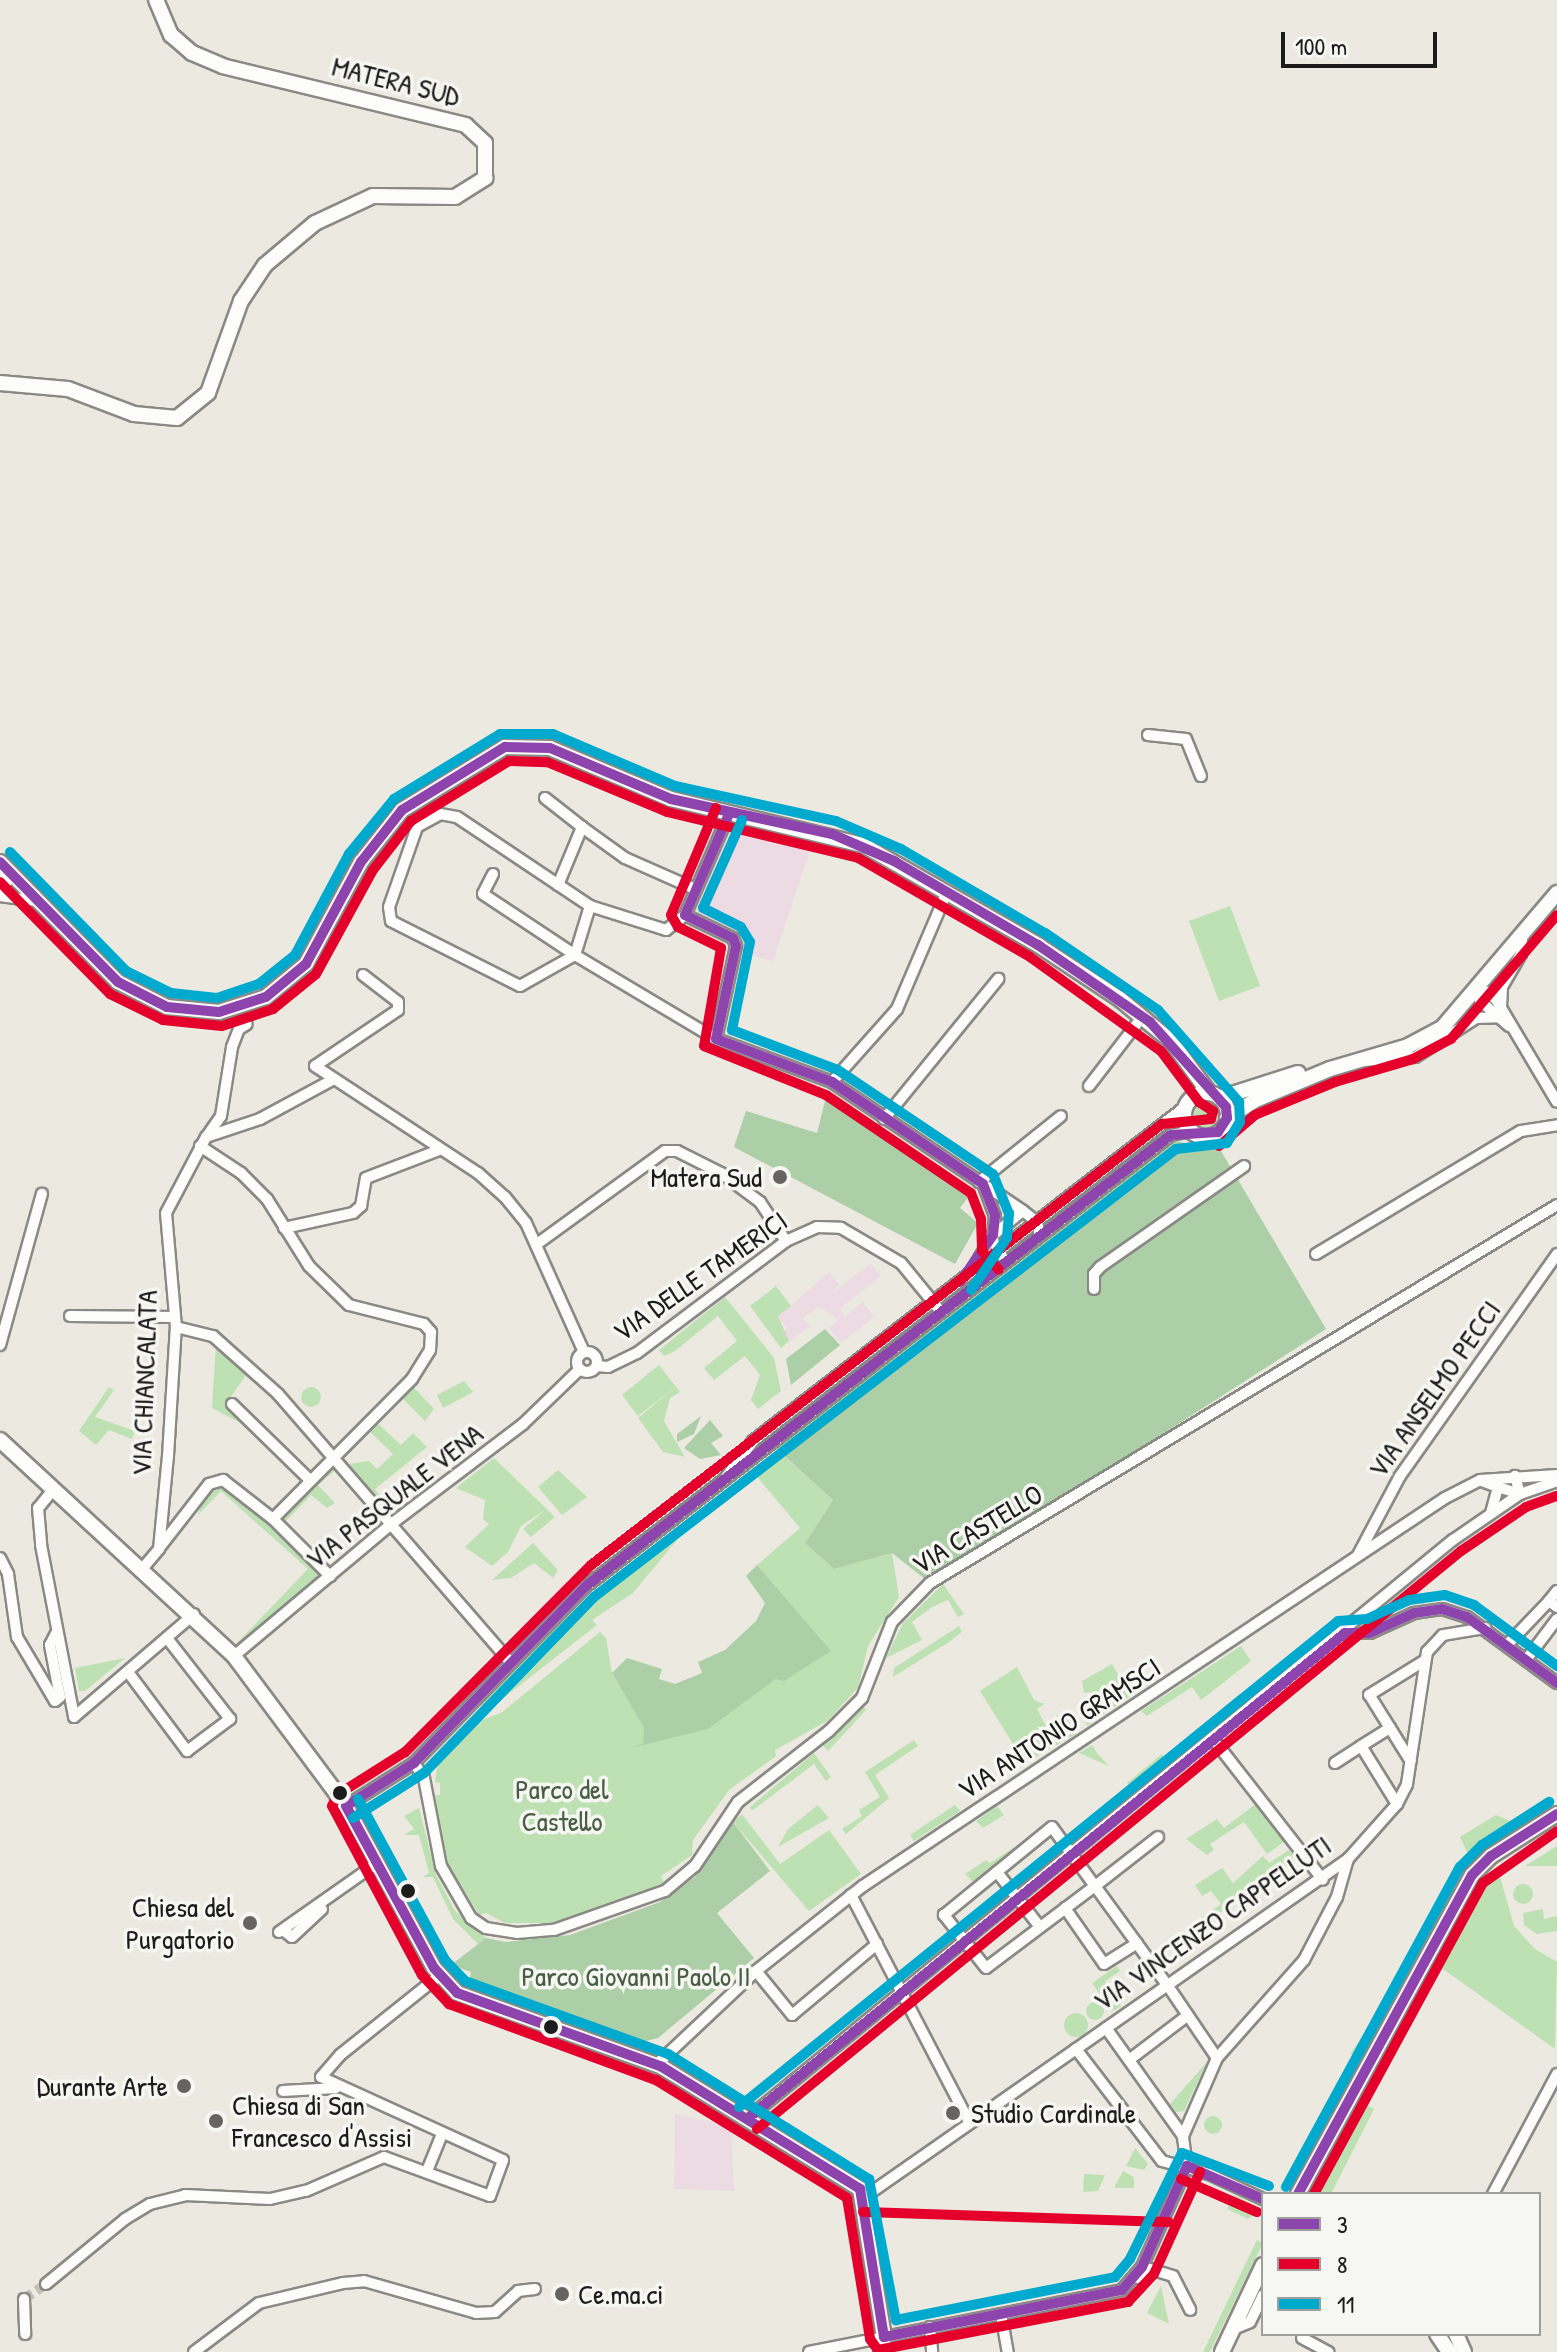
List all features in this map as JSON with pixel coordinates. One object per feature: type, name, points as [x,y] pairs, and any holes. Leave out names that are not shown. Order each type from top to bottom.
[{"type":"main road","name":"MATERA SUD","points":[[0,383],[68,389],[134,414],[177,418],[208,393],[241,301],[265,265],[315,223],[373,196],[455,197],[485,178],[485,143],[466,125],[223,66],[192,53],[171,35],[156,0]]},
{"type":"main road","points":[[0,862],[6,875],[39,902],[118,982],[167,1007],[219,1012],[266,997],[306,964],[386,825],[402,810],[505,747],[550,748],[671,799],[863,845],[1038,945],[1143,1016],[1215,1095],[1227,1118]]},
{"type":"main road","points":[[1187,1104],[1296,1073],[1361,1061],[1421,1040],[1458,1015],[1557,893]]},
{"type":"main road","points":[[1184,1059],[1192,1131],[1213,1135],[1227,1118],[1247,1103],[1330,1069]]},
{"type":"main road","points":[[0,1440],[52,1491],[194,1614],[234,1656],[346,1806],[439,1976],[473,2002],[656,2065],[852,2181],[863,2198],[882,2345]]},
{"type":"main road","points":[[1299,2192],[1472,1875],[1491,1856],[1557,1814]]},
{"type":"main road","points":[[1222,2352],[1261,2269]]},
{"type":"street","points":[[1148,735],[1186,739],[1201,776]]},
{"type":"street","points":[[545,798],[625,858],[695,889]]},
{"type":"street","points":[[590,906],[575,955],[520,986],[391,921],[390,895],[417,827],[440,814],[457,817],[590,906],[666,930],[685,915],[729,814]]},
{"type":"street","points":[[558,885],[582,827]]},
{"type":"street","points":[[493,874],[483,894],[575,955],[716,1039],[832,1082],[1023,1211],[1037,1222],[1040,1236]]},
{"type":"street","points":[[6,875],[0,894],[39,902]]},
{"type":"street","points":[[832,1082],[897,1009],[946,894]]},
{"type":"street","points":[[685,915],[733,938],[736,946],[716,1039]]},
{"type":"street","points":[[1500,1013],[1502,987],[1521,954],[1522,938]]},
{"type":"street","points":[[363,975],[398,1002],[398,1010],[315,1066],[505,1197],[537,1244],[584,1352]]},
{"type":"street","points":[[884,1119],[998,979]]},
{"type":"street","points":[[1478,991],[1489,992],[1557,1102]]},
{"type":"street","points":[[1361,1061],[1415,1057],[1476,1018],[1500,1013]]},
{"type":"street","points":[[1089,1086],[1143,1016]]},
{"type":"street","name":"VIA CHIANCALATA","points":[[159,1549],[175,1322],[166,1213],[201,1145],[221,1116],[232,1047],[239,1029],[247,1024]]},
{"type":"street","points":[[201,1145],[260,1119],[334,1079]]},
{"type":"street","points":[[720,1485],[753,1441],[1187,1104]]},
{"type":"street","points":[[981,1183],[1061,1116]]},
{"type":"street","points":[[1316,1254],[1521,1131],[1557,1125]]},
{"type":"street","points":[[346,1806],[414,1763],[585,1587],[1171,1135],[1192,1131]]},
{"type":"street","points":[[201,1145],[241,1173],[267,1199],[309,1266],[349,1305],[424,1324],[431,1332],[430,1350],[412,1379],[273,1519]]},
{"type":"street","points":[[284,1228],[353,1213],[361,1206],[366,1178],[439,1150]]},
{"type":"street","points":[[537,1244],[665,1151],[677,1151],[721,1173],[760,1202],[786,1241]]},
{"type":"street","points":[[1094,1289],[1094,1274],[1100,1267],[1244,1166]]},
{"type":"street","points":[[981,1183],[995,1216],[993,1235],[998,1253],[1009,1260]]},
{"type":"street","points":[[0,1345],[42,1194]]},
{"type":"street","name":"VIA CASTELLO","points":[[414,1763],[424,1778],[441,1866],[471,1918],[486,1928],[517,1933],[554,1930],[665,1891],[695,1866],[738,1802],[829,1731],[862,1698],[892,1622],[930,1583],[1557,1205]]},
{"type":"street","points":[[970,1274],[993,1235],[1023,1211]]},
{"type":"street","name":"VIA DELLE TAMERICI","points":[[597,1366],[608,1367],[637,1353],[786,1241],[817,1227],[841,1228],[901,1263],[941,1312]]},
{"type":"street","name":"VIA ANSELMO PECCI","points":[[1357,1558],[1400,1476],[1557,1254]]},
{"type":"street","points":[[70,1316],[175,1322],[213,1336],[278,1394],[337,1457],[390,1525],[510,1662]]},
{"type":"street","points":[[584,1352],[594,1354],[597,1366],[590,1372],[580,1369],[577,1360],[584,1352]]},
{"type":"street","name":"VIA PASQUALE VENA","points":[[234,1656],[390,1525],[523,1424],[580,1369]]},
{"type":"street","points":[[232,1404],[311,1481]]},
{"type":"street","name":"VIA ANTONIO GRAMSCI","points":[[656,2065],[756,1971],[851,1895],[1357,1558],[1480,1480],[1557,1475]]},
{"type":"street","points":[[1515,1476],[1520,1494]]},
{"type":"street","points":[[1480,1480],[1520,1494]]},
{"type":"street","points":[[143,1568],[214,1481],[236,1487],[330,1576]]},
{"type":"street","points":[[748,2118],[1491,1514],[1520,1494],[1557,1481]]},
{"type":"street","points":[[1491,1514],[1498,1487]]},
{"type":"street","points":[[52,1491],[38,1508],[74,1717],[194,1614]]},
{"type":"street","points":[[0,1559],[17,1637],[55,1701],[60,1697],[50,1645],[57,1631]]},
{"type":"street","points":[[1507,1645],[1553,1604],[1557,1591]]},
{"type":"street","points":[[1345,1633],[1370,1633],[1433,1609],[1467,1617],[1557,1683]]},
{"type":"street","points":[[1526,1660],[1557,1619]]},
{"type":"street","points":[[1411,1761],[1369,1695],[1424,1661],[1432,1643],[1443,1635],[1485,1628]]},
{"type":"street","points":[[128,1672],[187,1751],[230,1719],[167,1638]]},
{"type":"street","name":"VIA VINCENZO CAPPELLUTI","points":[[863,2198],[1323,1880],[1348,1859],[1397,1804],[1411,1761],[1424,1661]]},
{"type":"street","points":[[1335,1763],[1390,1728]]},
{"type":"street","points":[[1214,1740],[1323,1880]]},
{"type":"street","points":[[1361,1746],[1397,1804]]},
{"type":"street","points":[[1158,1837],[1095,1886],[986,1968],[944,1915],[1052,1827],[1073,1856],[1095,1886],[1137,1943],[1168,1986],[1217,2058]]},
{"type":"street","points":[[1183,2136],[1217,2058],[1304,1960],[1337,1897],[1348,1859]]},
{"type":"street","points":[[281,1931],[377,1863]]},
{"type":"street","points":[[997,1872],[1040,1927]]},
{"type":"street","points":[[851,1895],[969,2122]]},
{"type":"street","points":[[1065,1908],[1104,1964],[1137,1943]]},
{"type":"street","points":[[756,1971],[792,2015],[877,1944]]},
{"type":"street","points":[[46,2284],[90,2244],[156,2203],[185,2195],[270,2199],[306,2191],[384,2157],[490,2196],[503,2160],[336,2088],[321,2077],[340,2055],[439,1976]]},
{"type":"street","points":[[1129,2060],[1188,2015]]},
{"type":"street","points":[[1106,2028],[1183,2136],[1187,2166],[1130,2284]]},
{"type":"street","points":[[1076,2049],[1162,2161],[1187,2166],[1261,2198]]},
{"type":"street","points":[[1494,2192],[1557,2074]]},
{"type":"street","points":[[283,2091],[336,2088]]},
{"type":"street","points":[[427,2171],[442,2134]]},
{"type":"street","points":[[809,2352],[882,2345],[930,2327],[1113,2293],[1150,2269],[1161,2270],[1179,2285],[1190,2310]]},
{"type":"street","points":[[194,2352],[259,2303],[343,2283],[364,2281],[404,2297],[476,2313],[495,2312],[518,2291],[535,2289]]},
{"type":"street","points":[[24,2299],[25,2334]]},
{"type":"street","points":[[1233,2329],[1250,2322],[1261,2299]]},
{"type":"street","points":[[1001,2314],[1008,2352]]},
{"type":"street","points":[[930,2327],[932,2352]]},
{"type":"street","points":[[1302,2338],[1328,2352]]},
{"type":"shaded area","points":[[731,827],[812,844],[773,961],[742,953],[742,938],[695,911]]},
{"type":"shaded area","points":[[871,1263],[881,1276],[840,1309],[845,1316],[863,1302],[874,1317],[841,1343],[829,1328],[838,1320],[819,1306],[803,1318],[810,1326],[789,1342],[782,1333],[787,1328],[778,1317],[829,1272],[839,1285],[830,1295]]},
{"type":"shaded area","points":[[675,2114],[731,2127],[734,2191],[674,2189]]},
{"type":"green space","points":[[1230,906],[1260,986],[1219,1001],[1189,921]]},
{"type":"green space","points":[[827,1093],[972,1192],[960,1208],[978,1223],[955,1264],[734,1147],[746,1111],[817,1133]]},
{"type":"green space","points":[[1206,1103],[1214,1107],[1218,1115],[1214,1123],[1206,1127],[1198,1123],[1194,1115],[1198,1107]]},
{"type":"green space","points":[[1175,1141],[1221,1151],[1326,1329],[930,1583],[892,1553],[834,1569],[805,1543],[833,1500],[772,1445]]},
{"type":"green space","points":[[776,1286],[791,1306],[778,1316],[789,1341],[781,1348],[750,1306]]},
{"type":"green space","points":[[725,1297],[774,1358],[781,1391],[758,1409],[751,1400],[760,1375],[745,1356],[714,1380],[704,1368],[737,1341],[718,1316],[675,1351],[664,1356],[659,1350]]},
{"type":"green space","points":[[825,1329],[840,1345],[791,1385],[786,1359]]},
{"type":"green space","points":[[216,1344],[246,1375],[225,1405],[248,1427],[212,1408]]},
{"type":"green space","points":[[659,1365],[680,1392],[670,1398],[664,1421],[685,1457],[663,1452],[638,1418],[675,1387],[638,1416],[622,1395]]},
{"type":"green space","points":[[464,1381],[473,1392],[443,1408],[437,1395]]},
{"type":"green space","points":[[409,1382],[434,1409],[425,1421],[398,1394]]},
{"type":"green space","points":[[109,1387],[114,1390],[95,1417],[135,1431],[132,1439],[109,1430],[96,1445],[79,1431]]},
{"type":"green space","points":[[307,1387],[315,1387],[321,1397],[315,1407],[307,1407],[301,1401],[301,1393]]},
{"type":"green space","points":[[701,1416],[694,1434],[677,1442],[677,1434]]},
{"type":"green space","points":[[374,1420],[401,1445],[413,1433],[427,1447],[375,1489],[391,1509],[383,1516],[343,1465],[369,1461],[377,1469],[393,1454],[370,1432],[354,1448],[348,1446]]},
{"type":"green space","points":[[710,1420],[723,1436],[711,1443],[721,1455],[700,1459],[684,1448]]},
{"type":"green space","name":"Parco del Castello","points":[[779,1452],[833,1500],[805,1543],[834,1569],[892,1553],[899,1597],[868,1646],[858,1688],[827,1721],[775,1750],[776,1756],[729,1790],[693,1840],[692,1855],[661,1876],[664,1883],[655,1890],[560,1923],[505,1923],[486,1913],[479,1915],[443,1855],[435,1795],[440,1795],[440,1783],[435,1782],[438,1760],[463,1727],[501,1713],[600,1632],[606,1638],[612,1673],[644,1727],[781,1656],[757,1565],[800,1528],[753,1472]]},
{"type":"green space","points":[[494,1458],[555,1517],[531,1537],[523,1529],[545,1510],[521,1526],[508,1552],[492,1566],[465,1547],[489,1524],[483,1519],[485,1500],[456,1488]]},
{"type":"green space","points":[[330,1464],[336,1470],[318,1485],[335,1503],[327,1508],[311,1495],[286,1521],[277,1515]]},
{"type":"green space","points":[[558,1470],[587,1497],[562,1515],[538,1487]]},
{"type":"green space","points":[[219,1485],[227,1486],[324,1575],[240,1646],[237,1643],[308,1569],[221,1491],[198,1515],[206,1491]]},
{"type":"green space","points":[[674,1536],[677,1540],[633,1593],[592,1620],[597,1625],[496,1704],[481,1709],[482,1701],[576,1608]]},
{"type":"green space","points":[[533,1543],[558,1570],[553,1578],[534,1563],[511,1578],[492,1580]]},
{"type":"green space","points":[[757,1565],[831,1651],[784,1681],[776,1679],[708,1729],[627,1749],[643,1744],[644,1728],[612,1673],[627,1658],[662,1669],[659,1679],[675,1684],[702,1673],[698,1662],[725,1650],[756,1621],[765,1603],[746,1576]]},
{"type":"green space","points":[[943,1584],[964,1614],[958,1617],[948,1600],[932,1607],[912,1622],[922,1640],[886,1658],[903,1623]]},
{"type":"green space","points":[[959,1626],[962,1632],[893,1677],[894,1668]]},
{"type":"green space","points":[[1241,1646],[1251,1661],[1201,1700],[1192,1687],[1147,1716],[1141,1711]]},
{"type":"green space","points":[[125,1658],[85,1691],[79,1691],[75,1668]]},
{"type":"green space","points":[[1112,1664],[1130,1696],[1087,1726],[1083,1715],[1096,1706],[1089,1692],[1084,1693],[1082,1681]]},
{"type":"green space","points":[[1017,1667],[1034,1700],[1044,1704],[1037,1709],[1049,1732],[1063,1724],[1056,1715],[1067,1716],[1076,1734],[1025,1763],[980,1691]]},
{"type":"green space","points":[[862,1705],[866,1710],[828,1751],[822,1744]]},
{"type":"green space","points":[[914,1740],[918,1746],[875,1775],[889,1798],[846,1834],[842,1829],[862,1816],[859,1810],[880,1797],[865,1772]]},
{"type":"green space","points":[[1092,1745],[1097,1753],[1109,1766],[1079,1753]]},
{"type":"green space","points":[[814,1753],[831,1777],[826,1781],[814,1764],[753,1810],[749,1808]]},
{"type":"green space","points":[[1162,1754],[1166,1759],[1132,1788],[1127,1783]]},
{"type":"green space","points":[[1257,1803],[1284,1842],[1267,1854],[1244,1822],[1210,1844],[1214,1850],[1207,1855],[1186,1839],[1217,1819],[1224,1828]]},
{"type":"green space","points":[[818,1805],[829,1818],[778,1847],[788,1829]]},
{"type":"green space","points":[[955,1805],[960,1811],[914,1841],[910,1835]]},
{"type":"green space","points":[[997,1806],[1004,1815],[983,1828],[976,1821]]},
{"type":"green space","points":[[419,1808],[436,1875],[455,1911],[486,1938],[478,1944],[453,1919],[433,1877],[423,1877],[429,1873],[419,1835],[404,1835],[414,1829],[404,1816]]},
{"type":"green space","points":[[742,1814],[780,1864],[829,1830],[861,1874],[809,1911],[733,1822]]},
{"type":"green space","points":[[1496,1815],[1515,1823],[1515,1829],[1468,1854],[1460,1837]]},
{"type":"green space","name":"Parco Giovanni Paolo II","points":[[733,1822],[770,1871],[717,1913],[754,1958],[658,2038],[642,2042],[487,1992],[469,1982],[471,1972],[451,1965],[486,1938],[506,1942],[570,1935],[660,1902],[695,1877]]},
{"type":"green space","points":[[1033,1835],[973,1882],[965,1874],[986,1860],[990,1863]]},
{"type":"green space","points":[[1557,1846],[1557,1866],[1525,1866]]},
{"type":"green space","points":[[1289,1850],[1297,1859],[1198,1928],[1194,1923],[1221,1904],[1211,1891],[1202,1896],[1195,1885],[1222,1868],[1233,1883],[1263,1856],[1269,1863]]},
{"type":"green space","points":[[1499,1873],[1514,1926],[1535,1949],[1557,1962],[1555,2049],[1436,1964],[1485,1879]]},
{"type":"green space","points":[[1519,1884],[1527,1884],[1533,1894],[1527,1904],[1519,1904],[1513,1898],[1513,1890]]},
{"type":"green space","points":[[1453,1887],[1414,1965],[1361,2054],[1350,2054],[1400,1982]]},
{"type":"green space","points":[[1543,1909],[1544,1919],[1557,1916],[1557,1931],[1537,1934],[1524,1925],[1523,1913]]},
{"type":"green space","points":[[1117,1966],[1120,1971],[1105,1981],[1121,2006],[1112,2012],[1092,1983]]},
{"type":"green space","points":[[1095,2002],[1104,2011],[1095,2020],[1086,2011]]},
{"type":"green space","points":[[1076,2013],[1084,2017],[1088,2025],[1084,2033],[1076,2037],[1068,2033],[1064,2025],[1068,2017]]},
{"type":"green space","points":[[1207,2062],[1184,2111],[1176,2112],[1170,2104]]},
{"type":"green space","points":[[1359,2101],[1374,2109],[1332,2192],[1313,2192]]},
{"type":"green space","points":[[1213,2116],[1222,2125],[1213,2134],[1204,2125]]},
{"type":"green space","points":[[1135,2148],[1148,2164],[1144,2170],[1126,2166]]},
{"type":"green space","points":[[1123,2171],[1134,2177],[1134,2188],[1114,2188]]},
{"type":"green space","points":[[1084,2174],[1105,2175],[1098,2191],[1083,2192]]},
{"type":"green space","points":[[1234,2195],[1261,2209],[1248,2219],[1227,2209]]},
{"type":"green space","points":[[1257,2240],[1261,2242],[1210,2352],[1203,2352]]},
{"type":"green space","points":[[1161,2286],[1169,2324],[1147,2313]]},
{"type":"tunnel","points":[[24,2299],[46,2284]]},
{"type":"transit line","name":"11","points":[[10,852],[126,971],[171,993],[217,998],[259,984],[295,955],[349,854],[394,799],[500,734],[553,734],[675,786],[836,821],[901,849],[1045,933],[1158,1010],[1239,1102],[1240,1122],[1227,1143],[1176,1149],[594,1597],[424,1773],[353,1818]]},
{"type":"transit line","name":"3","points":[[0,862],[118,982],[167,1007],[219,1012],[266,997],[306,964],[361,862],[402,810],[505,747],[550,748],[671,799],[832,834],[894,861],[1038,945],[1150,1022],[1226,1107],[1227,1118],[1218,1132],[1171,1135],[585,1587],[414,1763],[346,1806]]},
{"type":"transit line","name":"8","points":[[0,882],[110,994],[163,1020],[222,1026],[273,1009],[316,974],[373,870],[411,821],[509,761],[547,762],[667,812],[858,858],[1030,957],[1161,1051],[1199,1102],[1213,1111],[1211,1119],[1162,1124],[591,1565],[405,1752],[337,1795],[332,1806],[422,1975],[449,2004],[656,2080],[847,2198],[870,2339],[878,2350],[1128,2302],[1154,2274],[1200,2172]]},
{"type":"transit line","name":"8","points":[[716,808],[671,915],[678,927],[721,948],[704,1046],[826,1095],[971,1193],[981,1219],[982,1251],[999,1270]]},
{"type":"transit line","name":"3","points":[[729,814],[685,915],[733,938],[736,946],[716,1039],[832,1082],[983,1184],[995,1216],[993,1235],[960,1282]]},
{"type":"transit line","name":"11","points":[[742,820],[703,908],[741,927],[750,942],[732,1030],[838,1070],[993,1174],[1009,1214],[1007,1238],[971,1290]]},
{"type":"transit line","name":"8","points":[[1219,1146],[1255,1115],[1335,1082],[1413,1059],[1451,1039],[1557,915]]},
{"type":"transit line","name":"8","points":[[757,2129],[1461,1551],[1526,1507],[1557,1496]]},
{"type":"transit line","name":"11","points":[[739,2107],[1338,1621],[1367,1619],[1409,1600],[1445,1595],[1474,1605],[1557,1666]]},
{"type":"transit line","name":"3","points":[[748,2118],[1345,1633],[1370,1633],[1414,1613],[1442,1609],[1467,1617],[1557,1683]]},
{"type":"transit line","name":"11","points":[[358,1799],[445,1960],[465,1981],[668,2054],[869,2179],[896,2320],[1115,2277],[1130,2259],[1182,2153],[1269,2186]]},
{"type":"transit line","name":"11","points":[[1286,2187],[1460,1867],[1482,1845],[1549,1802]]},
{"type":"transit line","name":"3","points":[[346,1806],[434,1968],[457,1993],[662,2067],[860,2189],[884,2337],[1122,2290],[1142,2267],[1187,2166],[1261,2198]]},
{"type":"transit line","name":"3","points":[[1299,2192],[1472,1875],[1491,1856],[1557,1814]]},
{"type":"transit line","name":"8","points":[[1315,2192],[1483,1883],[1557,1831]]},
{"type":"transit line","name":"8","points":[[1181,2179],[1257,2212]]},
{"type":"transit line","name":"8","points":[[863,2212],[1169,2222]]},
{"type":"place","name":"Matera Sud","points":[[780,1177]]},
{"type":"place","name":"Chiesa del Purgatorio","points":[[250,1923]]},
{"type":"place","name":"Durante Arte","points":[[184,2086]]},
{"type":"place","name":"Studio Cardinale","points":[[953,2113]]},
{"type":"place","name":"Chiesa di San Francesco d'Assisi","points":[[216,2121]]},
{"type":"place","name":"Ce.ma.ci","points":[[562,2294]]}]
